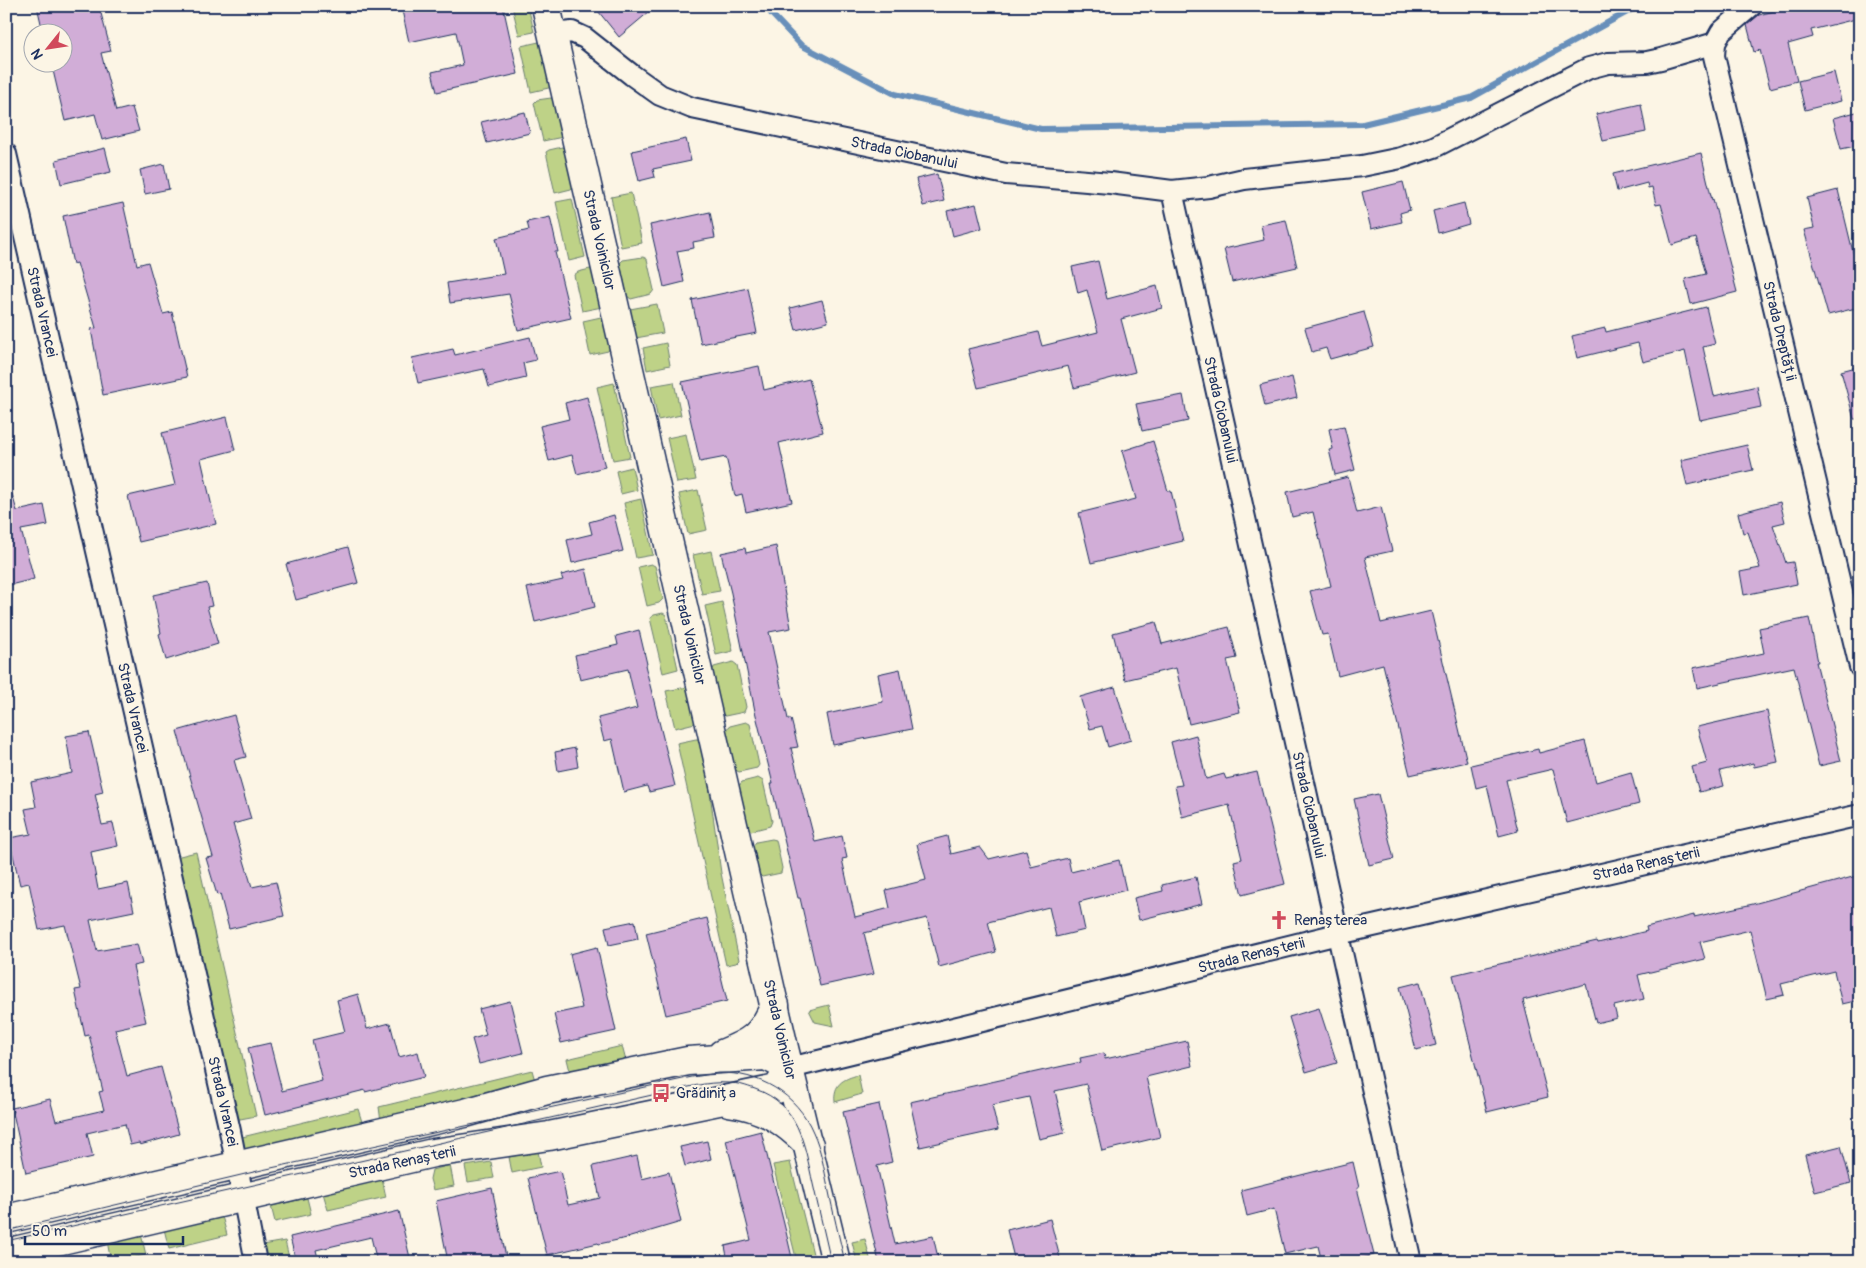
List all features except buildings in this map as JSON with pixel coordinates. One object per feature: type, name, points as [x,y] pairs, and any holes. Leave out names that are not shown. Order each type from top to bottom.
[{"type":"street","name":"Strada Voinicilor","points":[[546,6],[775,1005],[836,1262]]},
{"type":"street","points":[[1172,191],[1209,188],[1244,179],[1362,166],[1402,158],[1434,147],[1588,68],[1608,63],[1646,62],[1714,43],[1722,32],[1751,6]]},
{"type":"street","name":"Strada Ciobanului","points":[[553,34],[572,32],[585,38],[632,75],[660,94],[692,108],[1006,174],[1110,183],[1172,191],[1411,1262]]},
{"type":"street","name":"Strada Dreptății","points":[[1714,43],[1716,66],[1860,667]]},
{"type":"street","name":"Strada Vrancei","points":[[6,154],[236,1164],[256,1262]]},
{"type":"street","name":"Strada Renașterii","points":[[6,1253],[433,1153],[549,1136],[777,1089],[790,1068],[1338,934],[1860,815]]},
{"type":"street","points":[[709,1059],[733,1050],[757,1036],[767,1023],[775,1005]]},
{"type":"street","points":[[6,1219],[236,1164],[465,1113],[547,1090],[688,1061],[766,1056],[790,1068]]},
{"type":"street","points":[[713,1101],[744,1103],[763,1110],[781,1121],[808,1145]]},
{"type":"green space","points":[[512,6],[528,6],[534,32],[519,35]]},
{"type":"green space","points":[[539,42],[543,45],[553,87],[531,92],[521,46]]},
{"type":"green space","points":[[551,98],[556,101],[563,137],[543,141],[534,103],[537,100]]},
{"type":"green space","points":[[562,147],[566,151],[575,188],[555,193],[546,152]]},
{"type":"green space","points":[[631,193],[642,243],[621,247],[611,197]]},
{"type":"green space","points":[[572,199],[585,257],[569,261],[556,202]]},
{"type":"green space","points":[[643,257],[647,259],[654,290],[651,294],[631,299],[627,296],[620,263],[623,260]]},
{"type":"green space","points":[[590,269],[595,271],[602,307],[582,311],[574,275]]},
{"type":"green space","points":[[657,304],[663,333],[636,338],[630,309]]},
{"type":"green space","points":[[601,317],[605,319],[611,346],[608,351],[590,355],[583,321]]},
{"type":"green space","points":[[666,343],[670,365],[647,370],[643,348]]},
{"type":"green space","points":[[674,382],[681,415],[658,420],[651,386]]},
{"type":"green space","points":[[614,383],[630,457],[613,460],[597,387]]},
{"type":"green space","points":[[686,434],[696,480],[677,483],[667,438]]},
{"type":"green space","points":[[632,467],[637,490],[621,494],[616,471]]},
{"type":"green space","points":[[698,490],[707,530],[688,534],[679,494]]},
{"type":"green space","points":[[641,499],[653,555],[636,558],[624,503]]},
{"type":"green space","points":[[711,551],[720,591],[702,594],[693,555]]},
{"type":"green space","points":[[651,564],[655,566],[663,599],[659,603],[647,606],[638,567]]},
{"type":"green space","points":[[722,602],[733,651],[716,655],[705,606]]},
{"type":"green space","points":[[663,613],[666,615],[678,669],[663,673],[650,618]]},
{"type":"green space","points":[[733,662],[737,665],[746,707],[744,712],[725,716],[721,712],[712,672],[714,667]]},
{"type":"green space","points":[[687,687],[695,723],[675,728],[666,691]]},
{"type":"green space","points":[[746,722],[750,724],[759,765],[757,768],[739,772],[734,769],[725,730],[730,726]]},
{"type":"green space","points":[[701,739],[703,743],[721,873],[739,960],[736,963],[726,965],[677,743]]},
{"type":"green space","points":[[758,778],[763,781],[772,821],[770,826],[751,831],[747,826],[738,787],[742,782]]},
{"type":"green space","points":[[776,840],[782,868],[781,873],[762,877],[759,874],[753,846],[756,842]]},
{"type":"green space","points":[[196,852],[256,1116],[235,1120],[176,857]]},
{"type":"green space","points":[[829,1005],[834,1026],[815,1022],[809,1010]]},
{"type":"green space","points":[[622,1046],[627,1065],[572,1079],[567,1059]]},
{"type":"green space","points":[[532,1070],[537,1088],[381,1122],[379,1107]]},
{"type":"green space","points":[[858,1075],[862,1094],[835,1102],[837,1087],[840,1083]]},
{"type":"green space","points":[[358,1109],[363,1125],[245,1153],[238,1138]]},
{"type":"green space","points":[[538,1151],[541,1167],[512,1173],[509,1157]]},
{"type":"green space","points":[[491,1162],[494,1178],[468,1182],[465,1166]]},
{"type":"green space","points":[[790,1162],[815,1262],[797,1262],[773,1165]]},
{"type":"green space","points":[[450,1165],[454,1186],[433,1190],[430,1179],[432,1170]]},
{"type":"green space","points":[[382,1179],[386,1197],[328,1210],[323,1193]]},
{"type":"green space","points":[[307,1198],[311,1214],[275,1222],[271,1206]]},
{"type":"green space","points":[[222,1216],[227,1235],[169,1249],[164,1229]]},
{"type":"green space","points":[[141,1234],[146,1255],[111,1262],[107,1241]]},
{"type":"green space","points":[[865,1239],[871,1262],[857,1262],[852,1242]]},
{"type":"green space","points":[[285,1241],[290,1262],[266,1262],[262,1245]]},
{"type":"waterway","points":[[764,6],[801,45],[895,94],[1041,129],[1363,124],[1471,98],[1638,6]]},
{"type":"tram line","points":[[6,1231],[262,1170],[718,1073],[748,1076],[762,1081],[787,1096],[806,1119],[820,1152],[845,1262]]},
{"type":"tram line","points":[[6,1241],[661,1093],[703,1084],[732,1083],[755,1089],[770,1096],[781,1104],[797,1127],[806,1154],[831,1262]]},
{"type":"place","name":"Renașterea","points":[[1279,920]]},
{"type":"place","name":"Grădinița","points":[[661,1093]]}]
